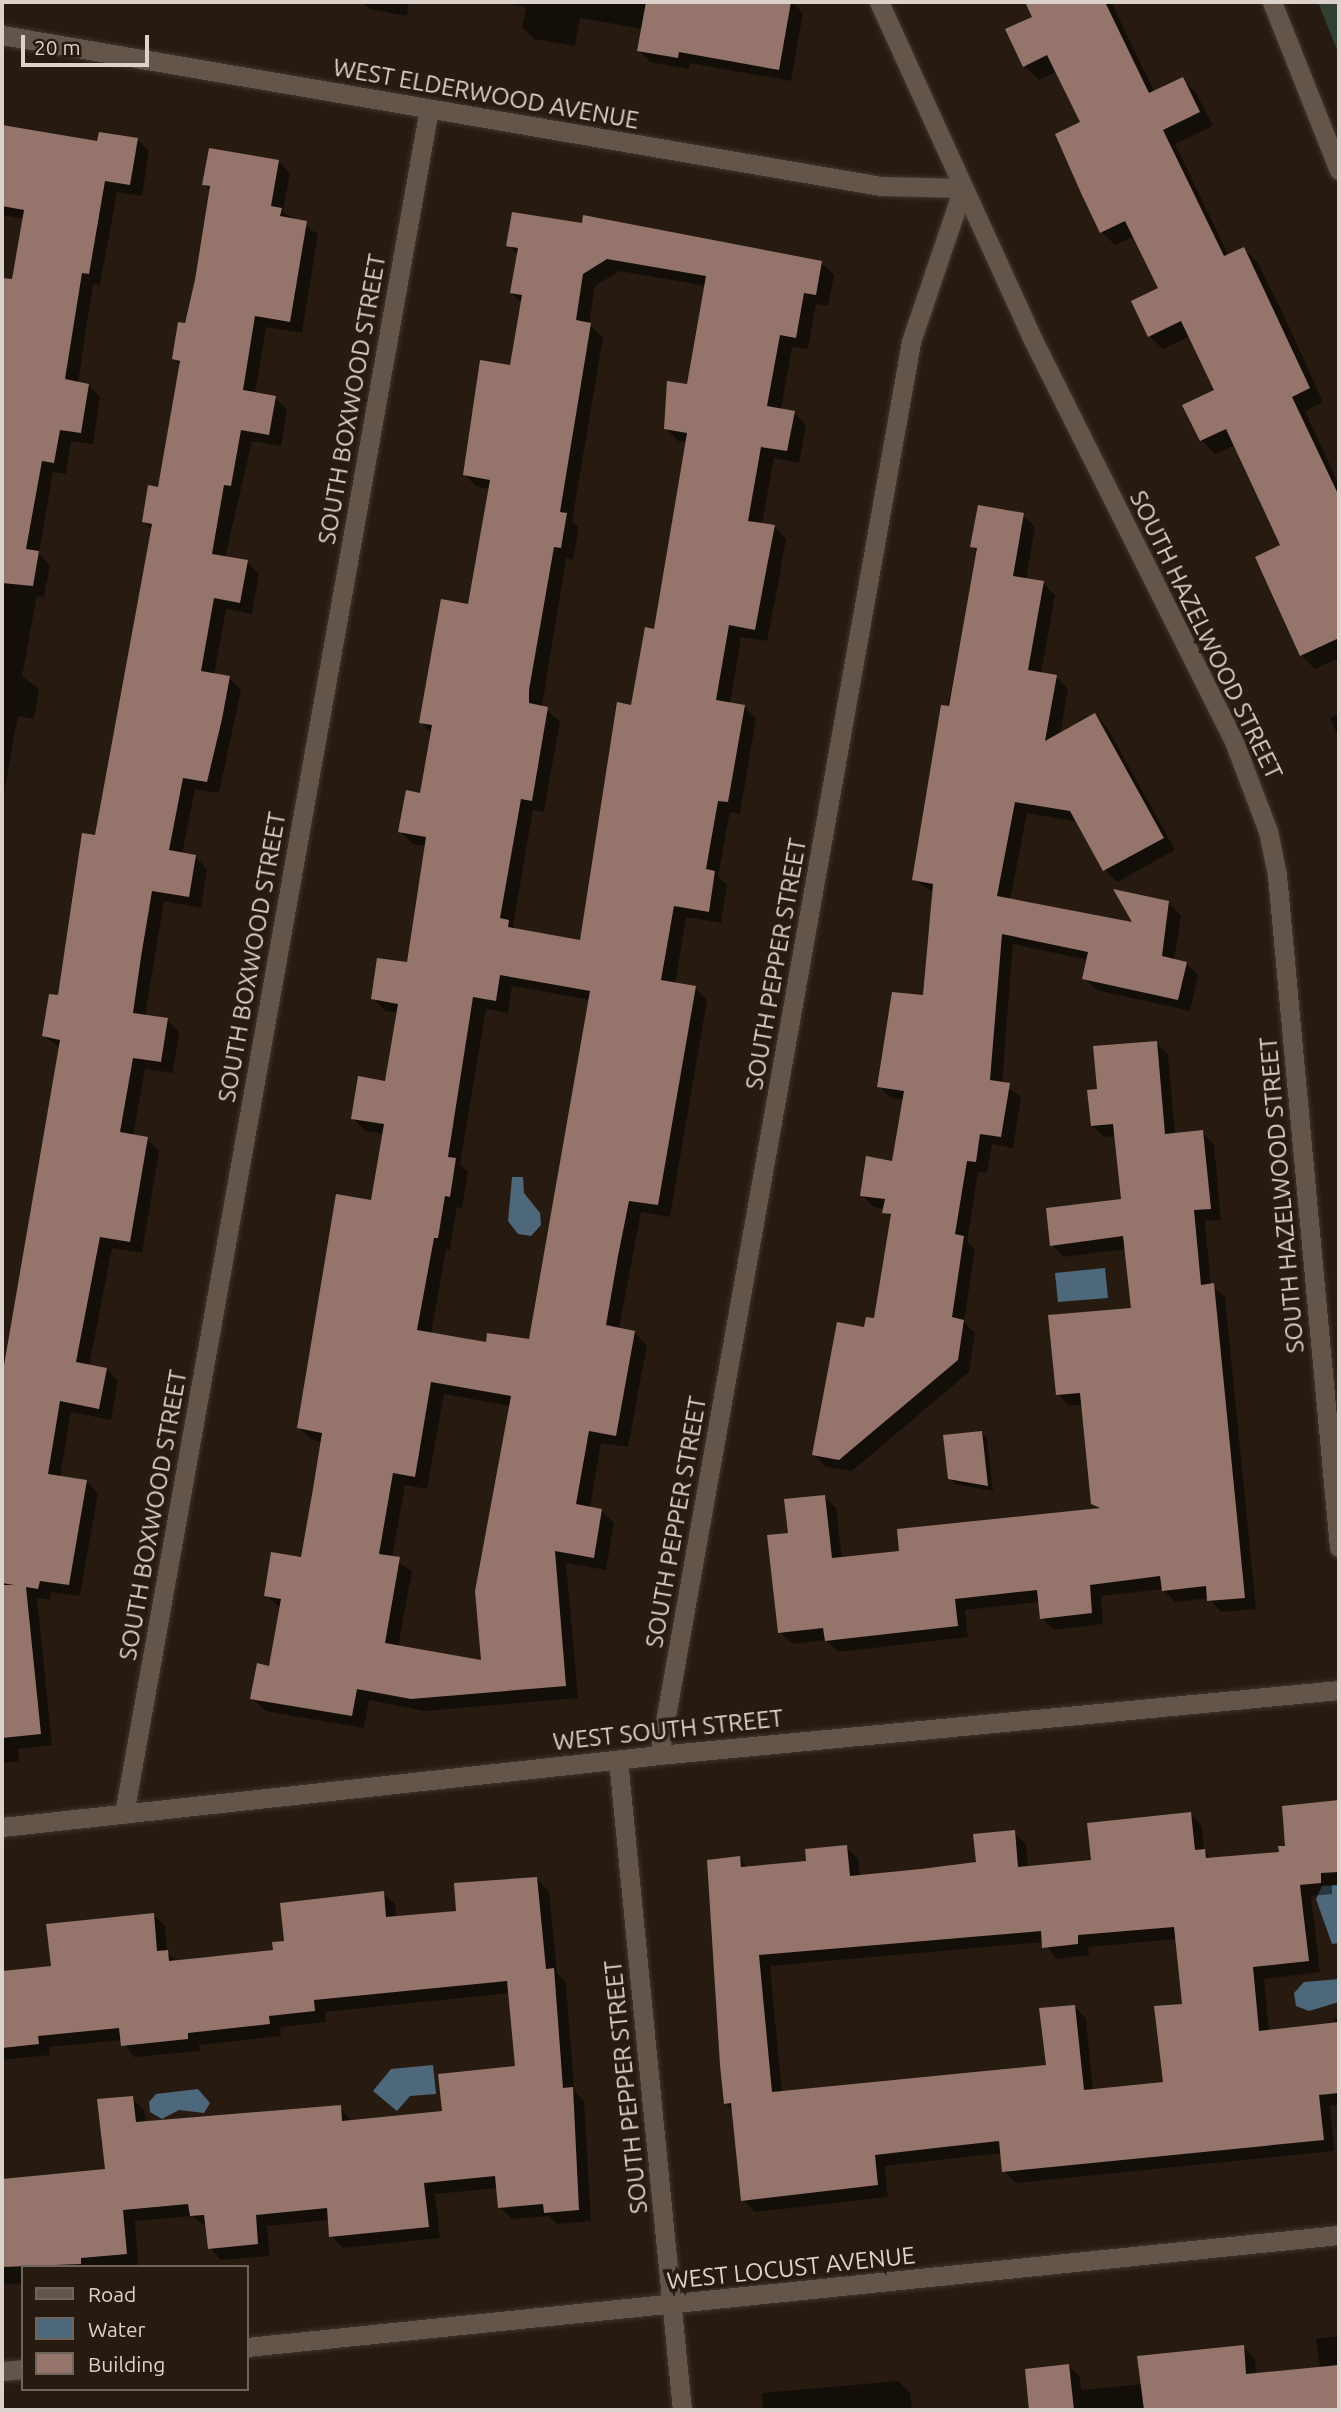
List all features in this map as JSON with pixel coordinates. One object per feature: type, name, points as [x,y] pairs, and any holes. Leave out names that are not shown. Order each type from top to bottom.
[{"type":"street","name":"SOUTH HAZELWOOD STREET","points":[[879,2],[1031,335],[1233,739],[1268,831],[1277,875],[1339,1547]]},
{"type":"street","points":[[1272,2],[1339,170]]},
{"type":"street","name":"WEST ELDERWOOD AVENUE","points":[[2,35],[880,186],[963,188]]},
{"type":"street","name":"SOUTH BOXWOOD STREET","points":[[124,1814],[429,108]]},
{"type":"street","name":"SOUTH PEPPER STREET","points":[[659,1755],[911,342],[963,188]]},
{"type":"street","name":"WEST SOUTH STREET","points":[[2,1827],[618,1759],[1339,1690]]},
{"type":"street","name":"SOUTH PEPPER STREET","points":[[618,1759],[682,2410]]},
{"type":"street","name":"WEST LOCUST AVENUE","points":[[248,2347],[1339,2235]]},
{"type":"street","points":[[2,2371],[21,2369]]},
{"type":"green space","points":[[1318,2],[1339,2],[1339,55]]},
{"type":"water","points":[[512,1177],[523,1177],[524,1193],[540,1213],[541,1225],[531,1236],[518,1234],[508,1221]]},
{"type":"water","points":[[1105,1268],[1108,1298],[1058,1302],[1055,1273]]},
{"type":"water","points":[[1339,1885],[1339,1943],[1332,1944],[1316,1899],[1322,1886]]},
{"type":"water","points":[[1339,1979],[1339,2002],[1309,2011],[1296,2006],[1294,1993],[1304,1982]]},
{"type":"water","points":[[433,2065],[436,2094],[410,2096],[397,2111],[373,2091],[391,2069]]},
{"type":"water","points":[[198,2089],[210,2103],[204,2113],[179,2110],[162,2119],[150,2112],[149,2102],[156,2094]]},
{"type":"building","points":[[646,2],[791,2],[779,70],[679,52],[678,58],[637,51]]},
{"type":"building","points":[[1025,2],[1105,2],[1149,93],[1183,77],[1200,112],[1163,130],[1224,256],[1244,247],[1310,388],[1292,397],[1339,496],[1339,638],[1300,656],[1255,557],[1280,545],[1226,429],[1200,441],[1182,405],[1214,390],[1181,321],[1148,337],[1131,301],[1158,288],[1125,221],[1100,233],[1055,134],[1080,122],[1047,55],[1023,67],[1005,29],[1032,17]]},
{"type":"building","points":[[2,125],[97,141],[99,132],[138,138],[130,185],[105,181],[89,274],[82,273],[65,379],[89,384],[81,433],[60,430],[54,463],[42,461],[26,549],[39,551],[33,586],[2,583],[2,278],[12,279],[24,210],[2,206]]},
{"type":"building","points":[[209,148],[279,160],[271,206],[282,208],[280,216],[307,221],[290,322],[255,316],[243,390],[276,396],[269,435],[241,430],[231,486],[224,485],[212,554],[248,560],[240,603],[214,598],[201,671],[230,676],[207,782],[183,778],[169,850],[196,855],[189,897],[152,891],[133,1013],[168,1018],[161,1062],[133,1058],[120,1132],[148,1137],[130,1242],[100,1237],[76,1362],[107,1368],[99,1409],[60,1401],[48,1474],[87,1480],[69,1585],[40,1581],[38,1589],[26,1587],[41,1734],[2,1738],[2,1585],[14,1585],[2,1583],[2,1377],[60,1040],[42,1036],[49,994],[58,995],[82,833],[95,835],[152,524],[142,522],[148,485],[158,487],[180,361],[172,359],[178,322],[185,323],[195,280],[210,186],[202,185]]},
{"type":"building","points":[[512,212],[582,223],[583,215],[822,261],[816,295],[804,293],[796,338],[780,335],[767,406],[795,411],[787,451],[761,447],[748,521],[775,525],[755,630],[729,625],[716,700],[745,705],[728,802],[718,801],[706,869],[715,871],[709,912],[674,906],[661,980],[696,986],[658,1205],[629,1201],[618,1256],[606,1325],[635,1331],[616,1436],[589,1431],[576,1504],[602,1509],[594,1558],[555,1551],[566,1686],[411,1699],[357,1689],[352,1716],[250,1699],[257,1663],[269,1666],[281,1599],[264,1596],[271,1552],[301,1557],[313,1489],[322,1433],[297,1428],[336,1194],[371,1200],[384,1124],[351,1119],[358,1076],[385,1081],[398,1004],[371,999],[377,958],[407,962],[426,837],[398,832],[406,790],[420,793],[432,725],[419,723],[441,599],[468,604],[490,480],[463,475],[480,360],[510,365],[522,295],[510,293],[518,248],[506,246]],"holes":[[[607,259],[706,276],[687,384],[667,381],[664,429],[687,433],[654,629],[645,627],[631,705],[617,702],[580,940],[508,927],[509,920],[500,918],[521,799],[532,801],[548,707],[529,703],[529,690],[554,547],[561,548],[567,513],[560,512],[591,323],[576,320],[583,274]],[[500,975],[590,991],[529,1339],[487,1333],[486,1342],[417,1330],[434,1238],[438,1238],[445,1196],[450,1197],[456,1158],[448,1157],[473,997],[496,1001]],[[431,1382],[511,1396],[475,1591],[481,1660],[385,1643],[400,1557],[379,1554],[393,1473],[415,1477]]]},
{"type":"building","points":[[978,505],[1024,513],[1013,576],[1044,581],[1028,670],[1057,675],[1045,741],[1095,713],[1164,838],[1103,871],[1070,811],[1015,802],[997,896],[1132,922],[1113,889],[1169,901],[1162,956],[1187,962],[1178,1000],[1082,979],[1088,952],[1002,934],[990,1080],[1010,1083],[1001,1137],[980,1134],[976,1162],[967,1161],[955,1234],[964,1236],[952,1317],[964,1320],[958,1360],[839,1460],[812,1455],[837,1322],[864,1327],[866,1317],[874,1318],[891,1214],[882,1213],[885,1199],[860,1196],[866,1156],[892,1161],[904,1091],[877,1087],[892,992],[923,995],[933,884],[912,880],[941,705],[949,706],[977,548],[970,547]]},
{"type":"building","points":[[1157,1041],[1165,1134],[1203,1130],[1211,1209],[1194,1210],[1201,1285],[1214,1283],[1245,1598],[1207,1601],[1206,1586],[1162,1591],[1160,1576],[1090,1585],[1092,1613],[1040,1619],[1037,1590],[955,1599],[958,1626],[825,1641],[823,1628],[778,1633],[767,1535],[788,1533],[784,1499],[825,1495],[832,1558],[899,1551],[897,1529],[1100,1508],[1091,1504],[1080,1393],[1056,1395],[1048,1315],[1131,1308],[1123,1236],[1050,1246],[1046,1208],[1121,1199],[1113,1124],[1091,1126],[1087,1090],[1097,1089],[1093,1046]]},
{"type":"building","points":[[982,1431],[988,1486],[948,1479],[943,1435]]},
{"type":"building","points":[[1339,1800],[1339,1872],[1321,1873],[1321,1883],[1300,1885],[1309,1961],[1253,1967],[1259,2031],[1339,2022],[1339,2093],[1319,2095],[1324,2140],[1002,2172],[999,2141],[875,2155],[878,2185],[741,2201],[731,2103],[724,2104],[720,2065],[707,1860],[740,1856],[741,1867],[806,1861],[805,1849],[847,1845],[850,1876],[976,1862],[973,1834],[1015,1830],[1018,1867],[1091,1860],[1087,1823],[1191,1812],[1195,1850],[1205,1849],[1206,1858],[1279,1852],[1278,1846],[1285,1846],[1282,1806]],"holes":[[[1174,1927],[1182,2004],[1154,2006],[1163,2082],[1084,2090],[1075,2005],[1039,2008],[1046,2065],[772,2092],[759,1955],[1041,1931],[1042,1948],[1078,1944],[1078,1935]]]},
{"type":"building","points":[[537,1877],[546,1969],[554,1968],[563,2088],[573,2087],[579,2210],[544,2213],[543,2204],[498,2208],[495,2176],[424,2183],[429,2227],[329,2237],[327,2208],[256,2215],[258,2244],[208,2249],[204,2215],[190,2216],[188,2204],[123,2210],[127,2254],[81,2258],[81,2264],[2,2267],[2,2179],[105,2169],[97,2099],[133,2096],[136,2122],[341,2105],[342,2121],[442,2111],[438,2074],[515,2066],[507,1981],[314,2000],[315,2011],[269,2016],[270,2024],[188,2033],[188,2039],[121,2046],[119,2028],[38,2036],[39,2044],[2,2048],[2,1971],[51,1966],[46,1924],[154,1913],[157,1951],[168,1950],[169,1961],[273,1950],[272,1942],[284,1941],[280,1903],[384,1891],[386,1917],[456,1911],[454,1883]]},
{"type":"building","points":[[1244,2345],[1246,2374],[1339,2365],[1339,2410],[1144,2410],[1137,2356]]},
{"type":"building","points":[[1069,2364],[1074,2410],[1029,2410],[1025,2369]]}]
